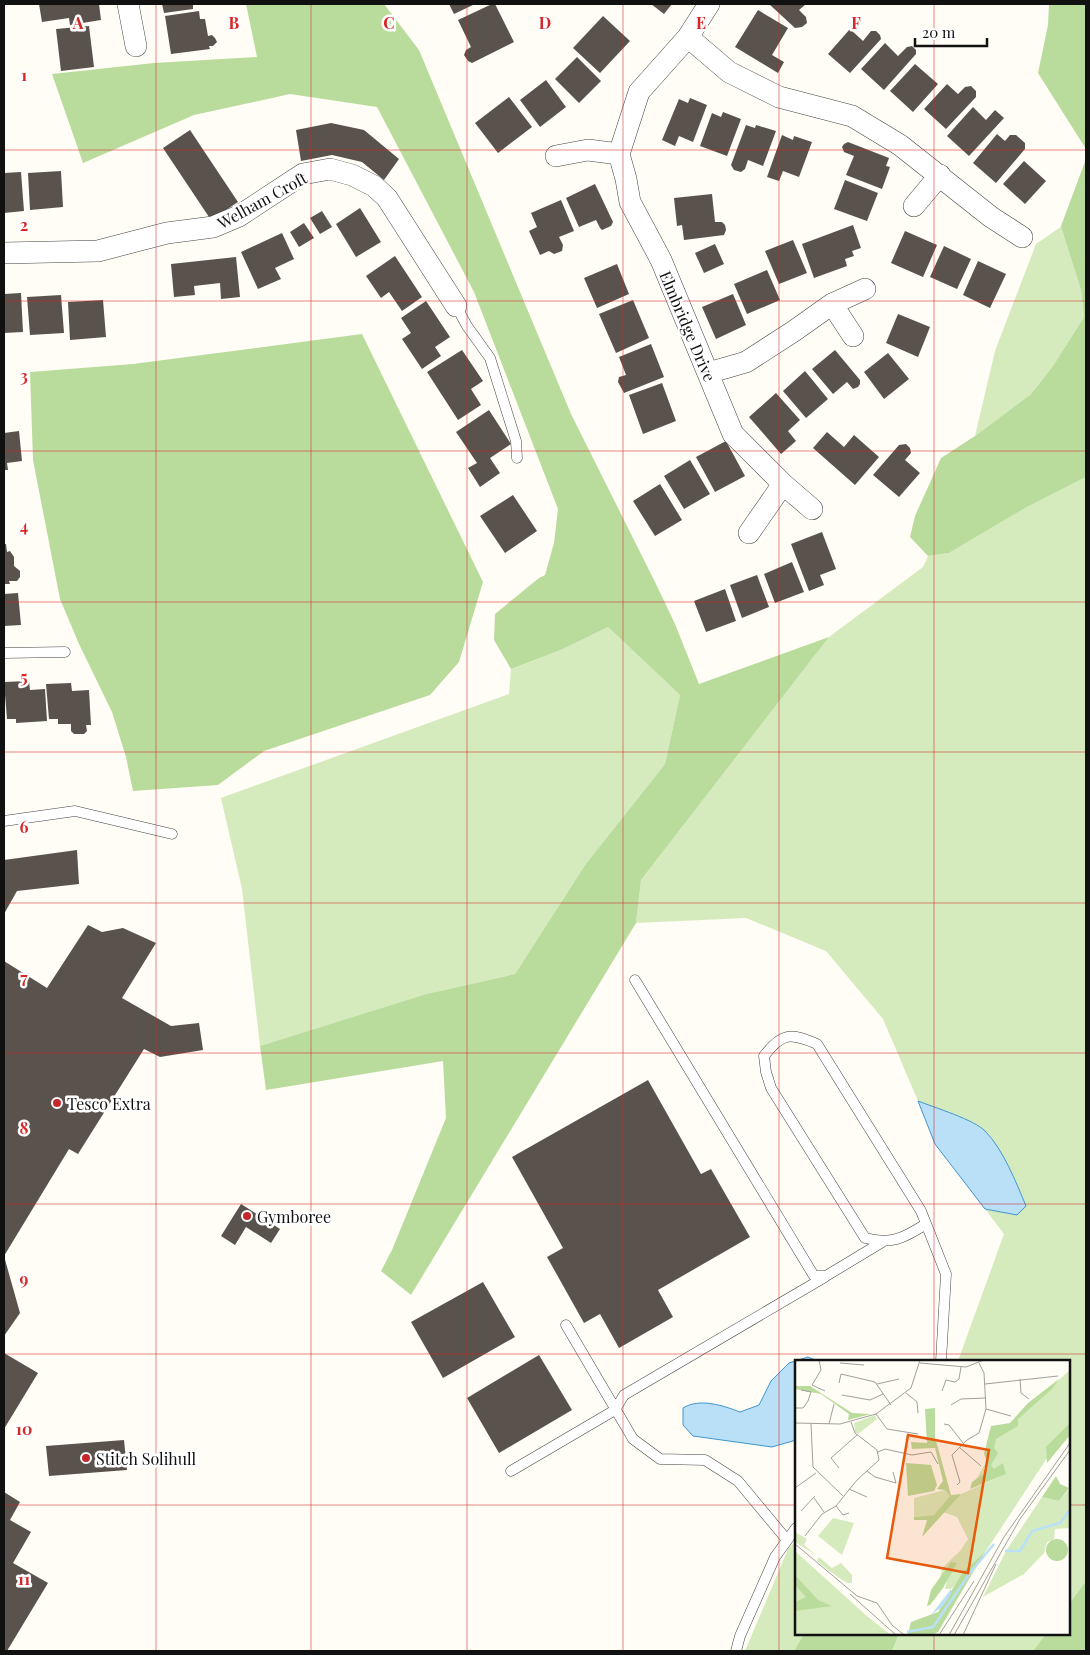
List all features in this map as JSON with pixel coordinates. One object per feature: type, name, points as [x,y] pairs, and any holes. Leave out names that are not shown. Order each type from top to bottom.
[{"type":"street","points":[[128,4],[136,46]]},
{"type":"street","points":[[556,156],[588,150],[619,154],[639,92],[688,37],[709,4]]},
{"type":"street","points":[[688,37],[729,72],[779,97],[852,116],[900,145],[991,217],[1022,237]]},
{"type":"street","name":"Elmbridge Drive","points":[[619,154],[630,202],[661,260],[733,434],[783,484],[812,509]]},
{"type":"street","name":"Welham Croft","points":[[4,253],[98,252],[167,233],[212,228],[239,216],[303,174],[330,169],[352,175],[374,186],[386,198],[456,306]]},
{"type":"street","points":[[914,206],[940,175]]},
{"type":"street","points":[[708,373],[746,362],[832,304],[865,289]]},
{"type":"street","points":[[832,304],[853,336]]},
{"type":"street","points":[[749,533],[783,484]]},
{"type":"lane","points":[[456,306],[467,326],[490,358],[516,441],[517,458]]},
{"type":"lane","points":[[4,653],[65,652]]},
{"type":"lane","points":[[4,821],[75,811],[172,834]]},
{"type":"lane","points":[[635,980],[814,1276],[826,1276]]},
{"type":"lane","points":[[926,1224],[903,1238],[878,1242],[865,1238],[771,1088],[764,1056],[774,1043],[783,1037],[800,1037],[817,1044],[921,1211],[946,1274],[941,1360]]},
{"type":"lane","points":[[511,1471],[615,1410],[624,1395],[884,1241]]},
{"type":"lane","points":[[566,1326],[633,1439],[660,1458],[705,1460],[738,1481],[787,1540]]},
{"type":"lane","points":[[736,1651],[740,1636],[775,1557],[795,1529]]},
{"type":"green space","points":[[246,4],[384,4],[419,50],[571,414],[657,586],[675,624],[699,684],[829,637],[641,880],[636,923],[411,1295],[381,1271],[392,1250],[446,1118],[443,1061],[266,1090],[260,1046],[427,994],[515,974],[585,865],[665,764],[680,695],[608,627],[563,649],[511,669],[494,640],[495,614],[545,575],[554,543],[558,509],[474,292],[377,107],[290,94],[194,115],[83,163],[52,74],[154,63],[257,57]]},
{"type":"green space","points":[[1049,4],[1086,4],[1086,149],[1038,73],[1048,25]]},
{"type":"green space","points":[[1086,159],[1062,227],[1081,290],[1084,317],[1053,366],[1031,394],[975,436],[995,351],[1036,244],[1062,226]]},
{"type":"green space","points":[[1086,159],[1086,477],[1027,507],[949,553],[928,556],[910,537],[915,516],[941,458],[975,436],[1031,394],[1053,366],[1084,317],[1081,290],[1061,226]]},
{"type":"green space","points":[[362,334],[483,582],[459,662],[430,695],[264,751],[218,785],[133,791],[126,757],[112,712],[79,644],[60,599],[33,460],[30,372],[133,364]]},
{"type":"green space","points":[[1086,477],[1086,1581],[1070,1603],[1070,1360],[958,1360],[1004,1234],[985,1209],[1017,1215],[1026,1206],[998,1147],[980,1127],[963,1118],[918,1101],[883,1019],[826,951],[746,918],[636,923],[641,880],[829,637],[923,567],[928,556],[949,553],[1027,507]]},
{"type":"green space","points":[[608,627],[680,695],[665,764],[585,865],[515,974],[436,992],[260,1046],[242,889],[221,798],[509,694],[511,669],[563,649]]},
{"type":"green space","points":[[795,1542],[795,1635],[803,1635],[794,1651],[745,1651],[788,1549]]},
{"type":"green space","points":[[1086,1581],[1086,1651],[1033,1651],[1045,1635],[1070,1635],[1070,1603]]},
{"type":"green space","points":[[803,1635],[899,1635],[892,1651],[794,1651]]},
{"type":"green space","points":[[899,1635],[1045,1635],[1033,1651],[892,1651]]},
{"type":"water","points":[[918,1101],[953,1114],[980,1127],[992,1138],[1008,1166],[1026,1206],[1017,1215],[985,1209],[935,1144]]},
{"type":"water","points":[[808,1357],[815,1360],[798,1360]]},
{"type":"water","points":[[795,1361],[795,1440],[772,1447],[693,1436],[683,1425],[683,1408],[696,1403],[726,1407],[740,1412],[759,1405],[771,1381],[789,1363]]},
{"type":"building","points":[[39,4],[99,4],[101,20],[70,25],[69,18],[42,22]]},
{"type":"building","points":[[162,4],[193,4],[193,9],[164,13]]},
{"type":"building","points":[[449,4],[475,4],[454,14]]},
{"type":"building","points":[[495,4],[514,42],[472,63],[464,55],[466,50],[471,47],[458,20]]},
{"type":"building","points":[[651,4],[672,4],[664,14]]},
{"type":"building","points":[[769,4],[806,4],[799,10],[806,17],[807,23],[802,27],[795,28]]},
{"type":"building","points":[[758,10],[788,28],[772,55],[784,62],[778,73],[735,47]]},
{"type":"building","points":[[199,11],[200,19],[205,19],[208,36],[212,35],[217,42],[213,46],[209,46],[210,49],[171,54],[165,16]]},
{"type":"building","points":[[603,16],[630,41],[600,73],[573,48]]},
{"type":"building","points":[[89,26],[94,67],[61,71],[56,29]]},
{"type":"building","points":[[850,29],[863,41],[871,31],[876,31],[881,39],[850,73],[828,54]]},
{"type":"building","points":[[885,43],[898,56],[907,47],[912,46],[916,50],[916,54],[884,90],[861,69]]},
{"type":"building","points":[[577,57],[601,81],[579,103],[555,79]]},
{"type":"building","points":[[915,64],[938,84],[913,112],[890,91]]},
{"type":"building","points":[[546,80],[566,107],[540,127],[520,100]]},
{"type":"building","points":[[947,84],[958,94],[965,87],[971,86],[976,91],[976,97],[946,129],[924,109]]},
{"type":"building","points":[[509,97],[532,127],[498,153],[475,123]]},
{"type":"building","points":[[690,98],[707,105],[693,142],[679,136],[675,146],[662,140],[679,99],[688,103]]},
{"type":"building","points":[[973,107],[986,120],[995,110],[1004,118],[969,156],[947,136]]},
{"type":"building","points":[[723,112],[741,119],[727,156],[700,146],[712,113],[721,117]]},
{"type":"building","points":[[331,123],[364,130],[399,159],[384,180],[362,162],[332,155],[301,161],[296,130]]},
{"type":"building","points":[[746,125],[755,128],[756,125],[776,131],[763,166],[748,160],[745,169],[741,172],[734,170],[731,165]]},
{"type":"building","points":[[190,130],[238,202],[211,220],[163,148]]},
{"type":"building","points":[[997,134],[1005,141],[1010,135],[1016,135],[1025,143],[1025,149],[996,183],[973,163]]},
{"type":"building","points":[[782,135],[793,140],[794,136],[812,142],[799,177],[783,171],[779,181],[767,177]]},
{"type":"building","points":[[848,142],[889,158],[886,166],[890,167],[882,189],[846,175],[854,156],[844,152],[842,147]]},
{"type":"building","points":[[1024,161],[1046,181],[1025,204],[1003,184]]},
{"type":"building","points":[[61,171],[63,207],[30,210],[28,173]]},
{"type":"building","points":[[21,172],[24,211],[4,213],[4,173]]},
{"type":"building","points":[[845,180],[878,193],[867,221],[834,209]]},
{"type":"building","points":[[595,184],[613,222],[611,226],[602,230],[596,220],[579,227],[566,198]]},
{"type":"building","points":[[712,194],[715,222],[722,222],[725,225],[724,235],[684,240],[682,225],[677,226],[674,198]]},
{"type":"building","points":[[561,200],[574,231],[559,237],[563,245],[562,251],[554,254],[549,251],[540,255],[529,231],[537,227],[531,213]]},
{"type":"building","points":[[360,208],[381,242],[356,257],[336,224]]},
{"type":"building","points":[[322,211],[332,227],[320,234],[310,218]]},
{"type":"building","points":[[304,223],[314,238],[299,247],[290,232]]},
{"type":"building","points":[[853,225],[861,248],[852,251],[854,256],[845,259],[847,266],[814,278],[802,244]]},
{"type":"building","points":[[905,231],[937,245],[923,277],[891,263]]},
{"type":"building","points":[[282,233],[294,259],[275,268],[281,279],[258,289],[241,252]]},
{"type":"building","points":[[793,240],[807,273],[779,284],[765,251]]},
{"type":"building","points":[[715,244],[724,264],[704,273],[695,253]]},
{"type":"building","points":[[944,246],[971,259],[957,289],[930,277]]},
{"type":"building","points":[[395,256],[422,297],[402,311],[389,292],[381,298],[366,276]]},
{"type":"building","points":[[236,257],[240,297],[221,299],[220,283],[194,286],[195,295],[174,297],[171,264]]},
{"type":"building","points":[[978,261],[1006,274],[990,308],[963,295]]},
{"type":"building","points":[[617,264],[629,294],[597,308],[584,278]]},
{"type":"building","points":[[767,270],[780,300],[747,314],[734,284]]},
{"type":"building","points":[[21,293],[23,332],[4,333],[4,294]]},
{"type":"building","points":[[733,294],[746,325],[716,339],[702,307]]},
{"type":"building","points":[[61,295],[64,333],[30,335],[27,297]]},
{"type":"building","points":[[103,300],[106,337],[70,340],[68,302]]},
{"type":"building","points":[[633,300],[649,338],[616,353],[599,314]]},
{"type":"building","points":[[426,301],[450,337],[435,347],[441,356],[422,369],[402,339],[411,333],[401,318]]},
{"type":"building","points":[[898,314],[930,327],[918,357],[886,343]]},
{"type":"building","points":[[651,344],[664,377],[624,393],[618,382],[619,377],[626,375],[619,357]]},
{"type":"building","points":[[462,350],[483,381],[471,389],[481,405],[458,420],[427,372]]},
{"type":"building","points":[[835,350],[860,380],[860,384],[853,389],[847,382],[833,394],[812,369]]},
{"type":"building","points":[[888,353],[909,379],[884,399],[864,372]]},
{"type":"building","points":[[805,371],[828,399],[806,418],[783,391]]},
{"type":"building","points":[[662,383],[676,421],[643,434],[629,395]]},
{"type":"building","points":[[776,393],[800,420],[788,431],[796,441],[781,454],[749,417]]},
{"type":"building","points":[[489,410],[511,444],[490,458],[500,473],[480,487],[468,468],[477,463],[456,432]]},
{"type":"building","points":[[19,431],[22,461],[7,463],[8,470],[4,470],[4,433]]},
{"type":"building","points":[[827,432],[844,447],[854,435],[879,457],[855,485],[813,448]]},
{"type":"building","points":[[726,441],[745,476],[715,492],[696,457]]},
{"type":"building","points":[[906,444],[910,448],[911,453],[905,460],[920,473],[899,497],[873,475],[899,445]]},
{"type":"building","points":[[690,460],[710,494],[684,509],[664,476]]},
{"type":"building","points":[[660,484],[682,520],[655,536],[633,501]]},
{"type":"building","points":[[513,495],[537,531],[505,553],[480,516]]},
{"type":"building","points":[[822,532],[836,569],[820,575],[824,585],[809,591],[791,544]]},
{"type":"building","points":[[4,544],[6,544],[7,552],[10,551],[14,557],[14,566],[20,571],[20,577],[17,581],[9,581],[10,584],[4,584]]},
{"type":"building","points":[[792,562],[804,592],[775,603],[764,574]]},
{"type":"building","points":[[757,575],[769,607],[742,618],[730,585]]},
{"type":"building","points":[[725,589],[736,621],[706,632],[694,601]]},
{"type":"building","points":[[18,593],[21,625],[4,626],[4,594]]},
{"type":"building","points":[[29,681],[30,690],[45,689],[47,721],[16,723],[16,719],[7,719],[4,682]]},
{"type":"building","points":[[71,683],[72,691],[89,690],[91,725],[86,725],[87,731],[84,734],[74,734],[71,731],[71,724],[58,724],[58,719],[49,719],[46,684]]},
{"type":"building","points":[[77,850],[79,884],[17,891],[4,914],[4,860]]},
{"type":"building","name":"Tesco Extra","points":[[88,925],[102,932],[123,928],[156,943],[122,998],[171,1026],[199,1023],[203,1050],[160,1057],[144,1049],[78,1154],[69,1149],[4,1256],[4,961],[47,988]]},
{"type":"building","points":[[648,1080],[701,1174],[711,1169],[750,1237],[658,1290],[673,1317],[619,1348],[600,1314],[584,1323],[547,1257],[563,1248],[512,1157]]},
{"type":"building","name":"Gymboree","points":[[241,1204],[280,1229],[271,1243],[246,1227],[235,1245],[221,1236]]},
{"type":"building","points":[[4,1256],[20,1313],[4,1336]]},
{"type":"building","points":[[483,1282],[515,1337],[443,1378],[411,1322]]},
{"type":"building","points":[[4,1353],[38,1373],[4,1429]]},
{"type":"building","points":[[539,1355],[572,1410],[499,1453],[467,1398]]},
{"type":"building","name":"Stitch Solihull","points":[[124,1440],[127,1470],[49,1476],[46,1446]]},
{"type":"building","points":[[4,1492],[20,1502],[10,1520],[31,1532],[13,1563],[48,1583],[7,1651],[4,1651]]},
{"type":"place","name":"Tesco Extra","points":[[57,1103]]},
{"type":"place","name":"Gymboree","points":[[247,1216]]},
{"type":"place","name":"Stitch Solihull","points":[[86,1458]]}]
